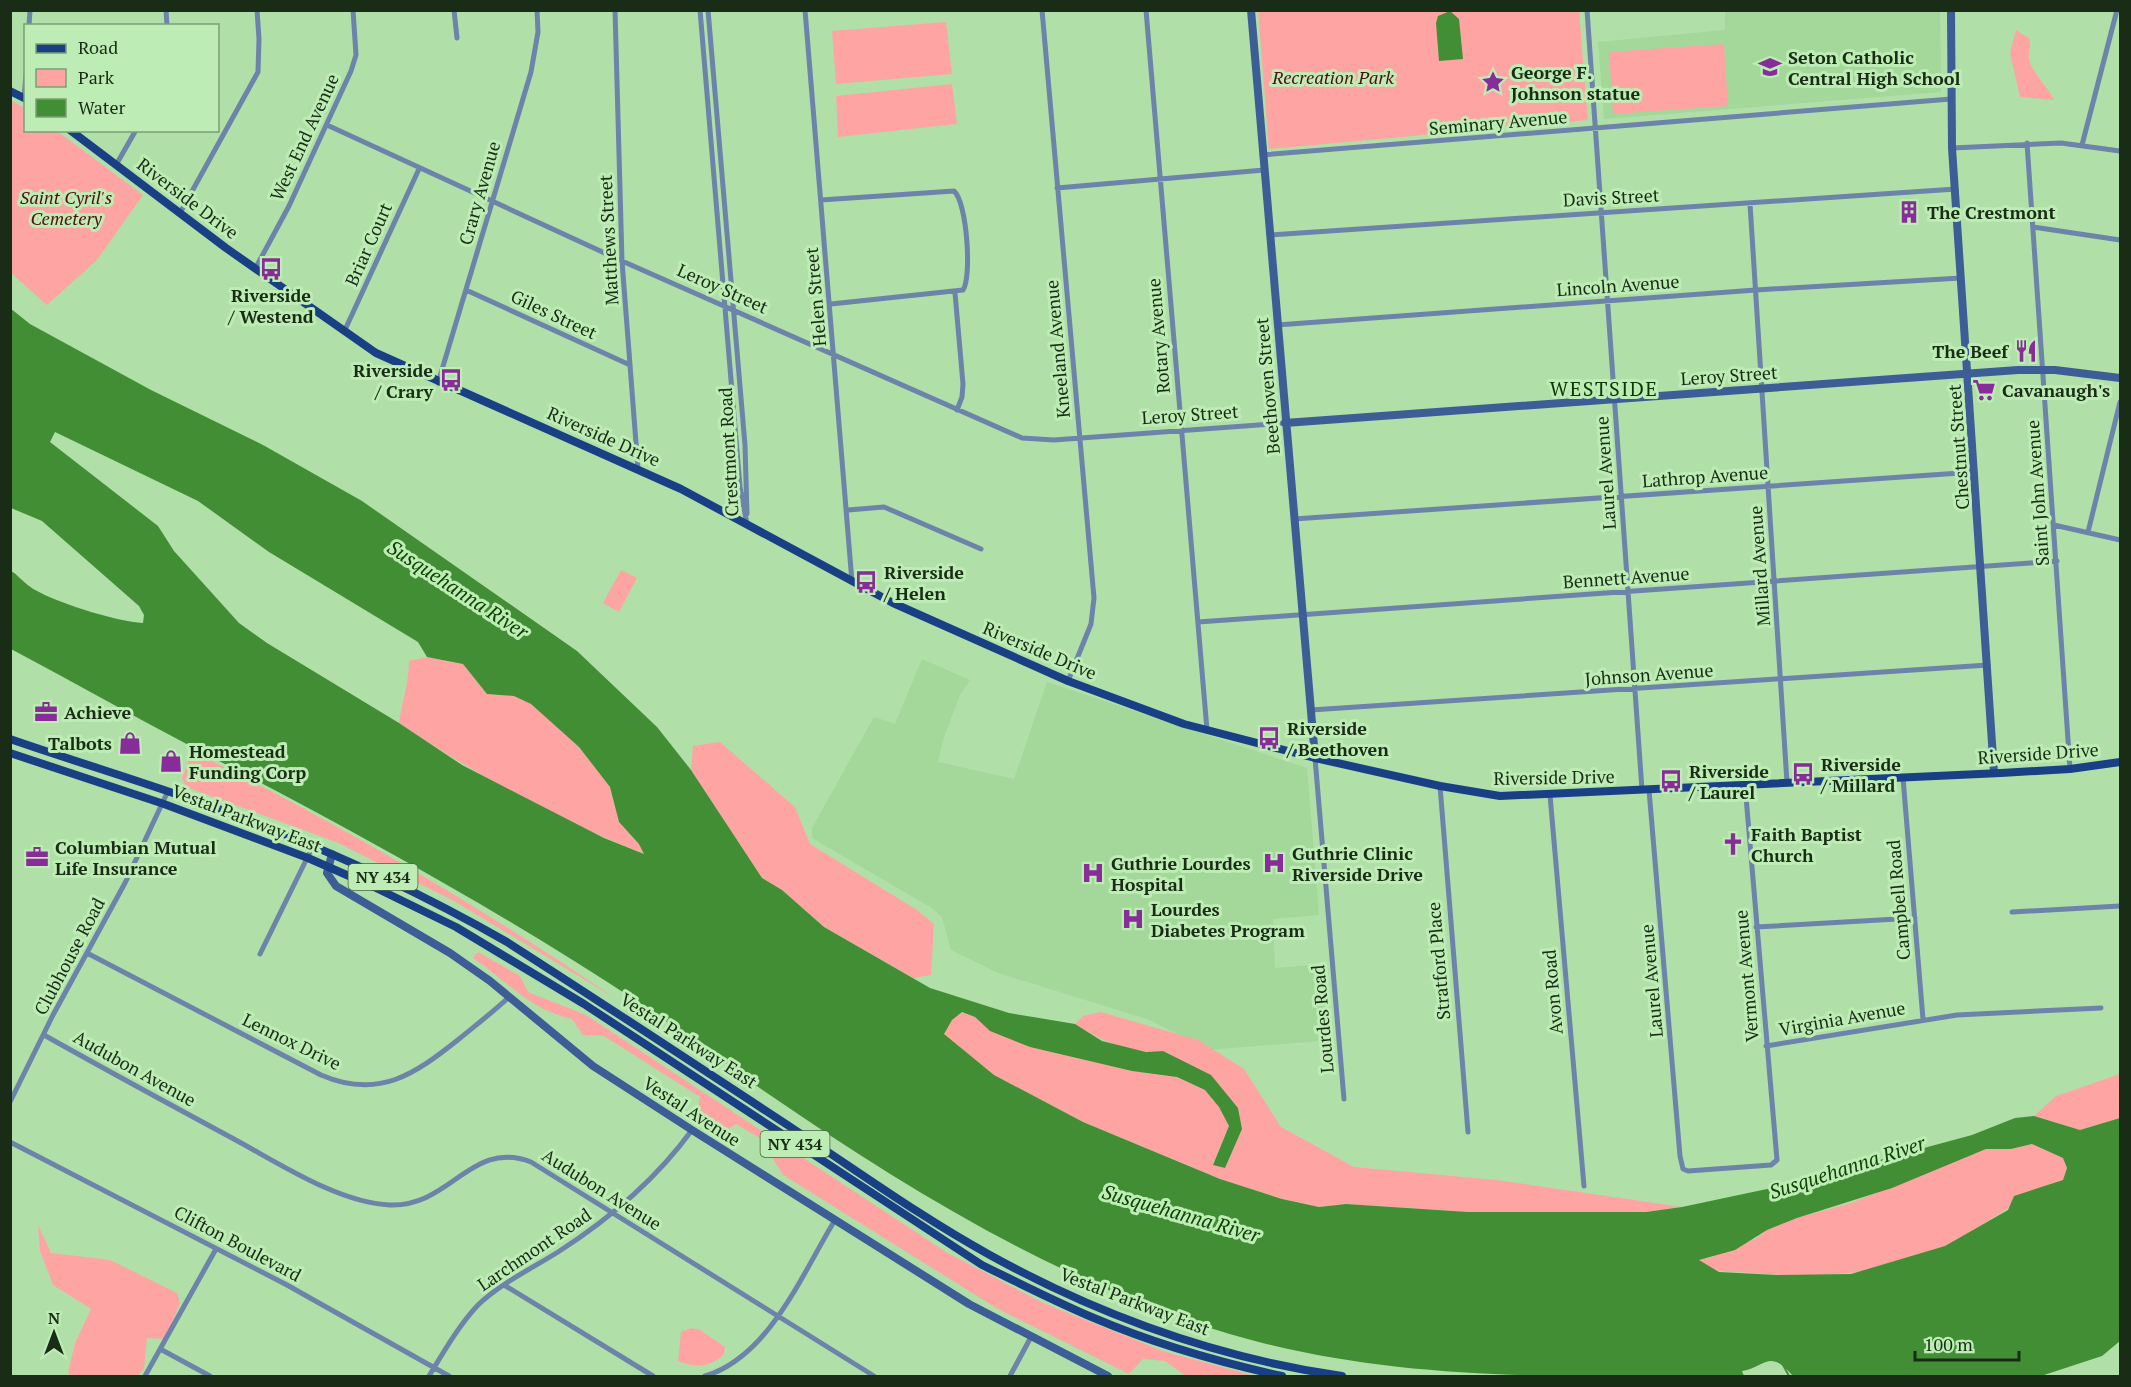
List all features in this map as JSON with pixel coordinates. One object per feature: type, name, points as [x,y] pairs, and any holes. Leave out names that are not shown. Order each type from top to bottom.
[{"type":"main road","points":[[10,91],[24,98]]},
{"type":"main road","name":"Riverside Drive","points":[[73,132],[255,269],[376,353],[438,383],[638,469],[852,582],[1068,681],[1207,730],[1315,758],[1440,786],[1497,796],[2070,769],[2121,762]]},
{"type":"main road","name":"Vestal Parkway East","points":[[10,739],[168,791],[313,846],[433,901],[507,942],[947,1230],[1028,1276],[1106,1311],[1177,1337],[1228,1353],[1342,1377]]},
{"type":"main road","name":"Vestal Parkway East","points":[[10,753],[164,804],[308,858],[424,911],[526,968],[982,1265],[1059,1303],[1135,1334],[1234,1365],[1282,1377]]},
{"type":"street","points":[[180,213],[258,72],[257,10]]},
{"type":"street","name":"West End Avenue","points":[[255,269],[289,207],[351,71],[356,55],[353,10]]},
{"type":"street","points":[[454,10],[457,38]]},
{"type":"street","name":"Crary Avenue","points":[[438,383],[536,53],[537,10]]},
{"type":"street","name":"Matthews Street","points":[[615,10],[622,261],[638,469]]},
{"type":"street","name":"Crestmont Road","points":[[700,10],[740,487],[747,525]]},
{"type":"street","name":"Crestmont Road","points":[[708,10],[743,418],[747,525]]},
{"type":"street","name":"Helen Street","points":[[805,10],[848,510],[852,582]]},
{"type":"street","name":"Kneeland Avenue","points":[[1042,10],[1094,610],[1068,681]]},
{"type":"street","name":"Rotary Avenue","points":[[1146,10],[1207,730]]},
{"type":"street","name":"Beethoven Street","points":[[1251,10],[1315,758]]},
{"type":"street","name":"Laurel Avenue","points":[[1587,10],[1603,212],[1634,689],[1683,1169],[1688,1171],[1775,1163]]},
{"type":"street","name":"Chestnut Street","points":[[1951,10],[1952,148],[1982,567],[1994,773]]},
{"type":"street","points":[[2082,146],[2118,10]]},
{"type":"street","points":[[706,89],[715,88]]},
{"type":"street","name":"Seminary Avenue","points":[[1262,155],[1951,99]]},
{"type":"street","name":"Leroy Street","points":[[327,125],[622,261],[1027,440],[1968,374],[2043,370],[2121,378]]},
{"type":"street","points":[[116,165],[135,132]]},
{"type":"street","points":[[1952,148],[2027,143],[2121,151]]},
{"type":"street","name":"Saint John Avenue","points":[[2027,143],[2070,769]]},
{"type":"street","name":"Briar Court","points":[[344,332],[419,169]]},
{"type":"street","points":[[1057,188],[1263,170]]},
{"type":"street","name":"Davis Street","points":[[1269,235],[1956,189]]},
{"type":"street","points":[[821,201],[954,191],[963,207],[968,278],[963,290],[955,293],[831,304]]},
{"type":"street","name":"Millard Avenue","points":[[1750,204],[1787,783]]},
{"type":"street","points":[[2033,227],[2121,240]]},
{"type":"street","name":"Lincoln Avenue","points":[[1277,325],[1756,290],[1961,278]]},
{"type":"street","name":"Giles Street","points":[[466,290],[630,365]]},
{"type":"street","points":[[955,293],[963,384],[962,397],[957,410]]},
{"type":"street","points":[[2088,532],[2121,402]]},
{"type":"street","points":[[735,418],[743,418]]},
{"type":"street","name":"Lathrop Avenue","points":[[1294,519],[1975,472]]},
{"type":"street","points":[[848,510],[884,507],[981,549]]},
{"type":"street","points":[[2054,525],[2121,540]]},
{"type":"street","name":"Bennett Avenue","points":[[1198,622],[2057,561]]},
{"type":"street","name":"Johnson Avenue","points":[[1311,710],[1988,665]]},
{"type":"street","name":"Lourdes Road","points":[[1315,758],[1344,1099]]},
{"type":"street","name":"Campbell Road","points":[[1903,778],[1923,1019]]},
{"type":"street","name":"Vermont Avenue","points":[[1745,785],[1777,1154],[1775,1163]]},
{"type":"street","name":"Stratford Place","points":[[1440,786],[1468,1132]]},
{"type":"street","name":"Clubhouse Road","points":[[10,1102],[164,804],[168,791]]},
{"type":"street","name":"Avon Road","points":[[1550,795],[1584,1186]]},
{"type":"street","points":[[260,954],[313,846]]},
{"type":"street","points":[[328,866],[332,854]]},
{"type":"street","name":"Vestal Avenue","points":[[328,866],[328,875],[336,886],[450,953],[509,997],[593,1066],[969,1304],[1108,1377]]},
{"type":"street","points":[[2012,912],[2121,906]]},
{"type":"street","points":[[1756,927],[1915,918]]},
{"type":"street","name":"Lennox Drive","points":[[87,953],[321,1074],[359,1085],[382,1084],[417,1070],[509,997]]},
{"type":"street","name":"Virginia Avenue","points":[[1766,1046],[1923,1019],[2101,1008]]},
{"type":"street","name":"Audubon Avenue","points":[[44,1035],[272,1160],[350,1197],[390,1205],[420,1202],[435,1195],[486,1160],[504,1155],[531,1162],[874,1377]]},
{"type":"street","name":"Larchmont Road","points":[[429,1377],[472,1312],[504,1285],[558,1252],[613,1212],[641,1187],[692,1130]]},
{"type":"street","name":"Clifton Boulevard","points":[[10,1142],[216,1249],[449,1377]]},
{"type":"street","points":[[705,1377],[742,1358],[777,1317],[835,1220]]},
{"type":"street","points":[[145,1377],[216,1249]]},
{"type":"street","points":[[504,1285],[653,1377]]},
{"type":"street","points":[[1010,1377],[1031,1337]]},
{"type":"street","points":[[162,1350],[210,1377]]},
{"type":"shaded area","name":"Seton Catholic Central High School","points":[[1725,11],[1940,11],[1941,92],[1604,119],[1598,42],[1725,30]]},
{"type":"shaded area","name":"Guthrie Lourdes Hospital","points":[[922,659],[970,680],[960,695],[943,740],[938,762],[1014,779],[1047,682],[1307,768],[1319,915],[1273,919],[1275,968],[1324,964],[1332,1040],[1207,1050],[1150,1020],[998,973],[951,950],[942,917],[930,907],[812,838],[812,828],[874,717],[895,724]]},
{"type":"green space","name":"Recreation Park","points":[[1258,11],[1579,11],[1588,120],[1269,149]]},
{"type":"green space","points":[[946,22],[952,74],[836,84],[832,31]]},
{"type":"green space","points":[[2016,30],[2030,39],[2030,63],[2054,100],[2020,97],[2010,53]]},
{"type":"green space","points":[[1724,44],[1728,106],[1613,114],[1609,52]]},
{"type":"green space","points":[[952,84],[957,124],[838,137],[836,96]]},
{"type":"green space","name":"Saint Cyril's Cemetery","points":[[10,100],[24,107],[24,132],[58,132],[143,195],[97,260],[47,305],[11,273]]},
{"type":"green space","points":[[621,570],[637,578],[619,612],[603,603]]},
{"type":"green space","points":[[427,657],[463,664],[487,694],[514,696],[532,704],[579,747],[610,787],[619,822],[645,854],[518,795],[458,761],[399,723],[409,661]]},
{"type":"green space","points":[[720,742],[795,807],[810,844],[917,910],[934,924],[931,975],[913,978],[824,927],[782,890],[762,878],[691,770],[693,746]]},
{"type":"green space","points":[[198,754],[306,809],[411,869],[514,932],[615,998],[454,901],[336,842],[186,787],[182,778],[190,757]]},
{"type":"green space","points":[[478,952],[520,976],[528,992],[586,1015],[946,1252],[1043,1303],[1163,1351],[1255,1376],[1186,1376],[1165,1361],[1143,1359],[1129,1374],[998,1309],[783,1175],[761,1139],[736,1124],[726,1131],[709,1127],[697,1115],[700,1097],[604,1036],[583,1035],[572,1019],[557,1015],[531,1002],[473,958]]},
{"type":"green space","points":[[962,1012],[975,1017],[991,1031],[1030,1047],[1132,1071],[1177,1077],[1205,1090],[1220,1107],[1229,1126],[1213,1164],[1225,1168],[1242,1129],[1238,1108],[1163,1051],[1128,1049],[1096,1036],[1075,1024],[1083,1016],[1101,1012],[1198,1040],[1244,1069],[1281,1127],[1354,1167],[1496,1180],[1682,1207],[1646,1212],[1468,1212],[1346,1204],[1319,1207],[1282,1199],[1220,1179],[1083,1122],[994,1075],[943,1034],[952,1020]]},
{"type":"green space","points":[[2120,1074],[2120,1118],[2080,1130],[2034,1116],[2056,1096]]},
{"type":"green space","points":[[2032,1144],[2063,1158],[2067,1168],[2063,1180],[2033,1194],[1962,1237],[1925,1255],[1878,1269],[1828,1275],[1725,1272],[1711,1268],[1699,1260],[1755,1239],[1767,1230],[1797,1218],[1851,1203],[1986,1149],[2011,1149]]},
{"type":"green space","points":[[38,1225],[51,1253],[110,1260],[177,1293],[180,1303],[165,1339],[147,1338],[144,1369],[137,1376],[71,1376],[68,1373],[75,1343],[91,1309],[53,1285],[40,1251]]},
{"type":"green space","points":[[691,1328],[700,1330],[725,1347],[724,1354],[713,1362],[702,1365],[691,1365],[678,1361],[681,1332]]},
{"type":"water","points":[[1450,11],[1459,19],[1463,59],[1439,61],[1436,23],[1438,16]]},
{"type":"water","name":"Susquehanna River","points":[[10,308],[30,324],[151,390],[263,445],[362,501],[577,651],[657,727],[691,770],[762,878],[782,890],[824,927],[930,988],[1009,1013],[1075,1024],[1102,1041],[1146,1052],[1163,1051],[1211,1075],[1238,1108],[1242,1129],[1225,1168],[1213,1165],[1229,1126],[1219,1107],[1205,1090],[1177,1077],[1132,1071],[1030,1047],[990,1031],[975,1017],[962,1012],[952,1020],[944,1034],[994,1075],[1083,1122],[1220,1179],[1282,1199],[1319,1207],[1346,1204],[1468,1212],[1646,1212],[1682,1207],[1791,1184],[1972,1135],[2015,1118],[2034,1116],[2080,1130],[2120,1118],[2120,1341],[2102,1356],[2041,1376],[1793,1376],[1773,1361],[1742,1371],[1744,1376],[1498,1374],[1437,1371],[1315,1355],[1255,1341],[1189,1321],[1125,1297],[1001,1238],[882,1169],[767,1093],[641,1004],[478,903],[311,809],[11,649],[11,571],[39,592],[84,610],[143,623],[144,615],[139,606],[42,521],[11,508]],"holes":[[[55,432],[198,501],[269,552],[418,642],[427,657],[463,664],[487,694],[514,696],[531,704],[579,747],[610,787],[619,822],[639,844],[644,854],[604,838],[462,765],[399,723],[267,643],[239,623],[174,551],[158,526],[50,442]],[[2032,1144],[2063,1158],[2067,1168],[2063,1180],[2014,1196],[2008,1210],[1945,1246],[1851,1274],[1777,1275],[1719,1272],[1699,1260],[1735,1250],[1767,1230],[1797,1218],[1892,1188],[1986,1149],[2011,1149]]]},
{"type":"waterway","points":[[1782,1363],[1789,1376]]},
{"type":"place","name":"Seton Catholic Central High School","points":[[1770,67]]},
{"type":"place","name":"George F. Johnson statue","points":[[1493,82]]},
{"type":"place","name":"The Crestmont","points":[[1909,212]]},
{"type":"place","name":"Riverside / Westend","points":[[271,269]]},
{"type":"place","name":"The Beef","points":[[2026,351]]},
{"type":"place","name":"Riverside / Crary","points":[[451,380]]},
{"type":"place","name":"Cavanaugh's","points":[[1984,390]]},
{"type":"place","name":"Riverside / Helen","points":[[866,582]]},
{"type":"place","name":"Achieve","points":[[46,712]]},
{"type":"place","name":"Riverside / Beethoven","points":[[1269,738]]},
{"type":"place","name":"Talbots","points":[[130,743]]},
{"type":"place","name":"Homestead Funding Corp","points":[[171,761]]},
{"type":"place","name":"Riverside / Millard","points":[[1803,774]]},
{"type":"place","name":"Riverside / Laurel","points":[[1671,781]]},
{"type":"place","name":"Faith Baptist Church","points":[[1733,844]]},
{"type":"place","name":"Columbian Mutual Life Insurance","points":[[37,857]]},
{"type":"place","name":"Guthrie Clinic Riverside Drive","points":[[1274,863]]},
{"type":"place","name":"Guthrie Lourdes Hospital","points":[[1093,873]]},
{"type":"place","name":"Lourdes Diabetes Program","points":[[1133,919]]},
{"type":"district","name":"WESTSIDE","points":[[1604,388]]}]
